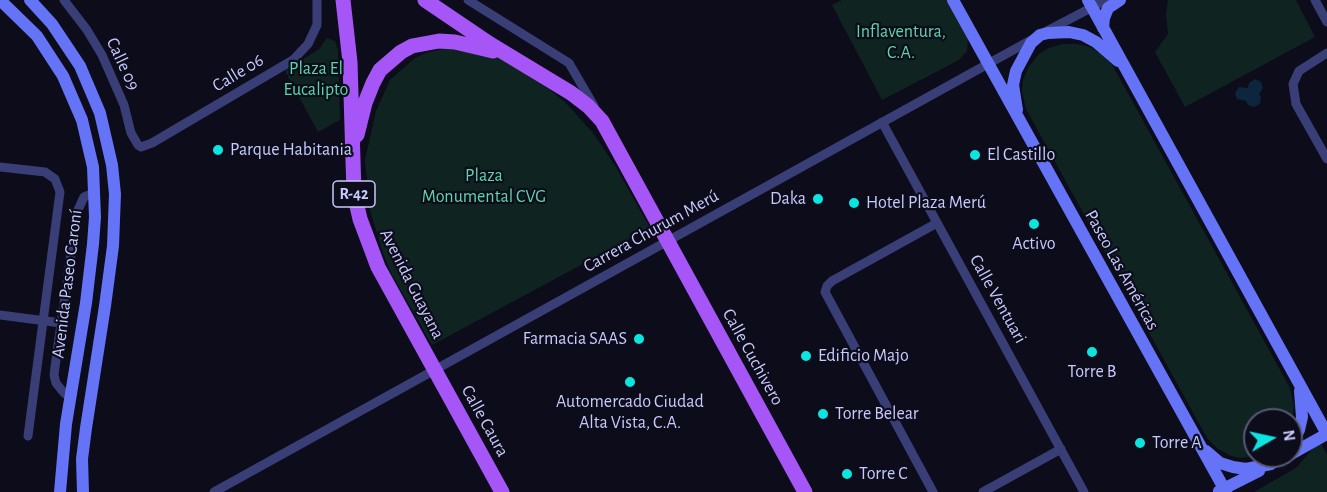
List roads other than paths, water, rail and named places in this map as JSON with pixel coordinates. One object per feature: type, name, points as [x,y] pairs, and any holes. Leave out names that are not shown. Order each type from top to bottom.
[{"type":"main road","name":"Avenida Paseo Caroní","points":[[0,0],[37,36],[63,76],[84,128],[93,167],[95,217],[89,275],[62,459],[60,492]]},
{"type":"main road","points":[[30,0],[52,24],[80,66],[100,113],[112,165],[115,194],[112,246],[82,459],[83,492]]},
{"type":"main road","name":"Avenida Guayana","points":[[343,0],[350,62],[354,193],[370,248],[434,370]]},
{"type":"main road","points":[[425,0],[588,106],[602,121],[668,241]]},
{"type":"main road","name":"Paseo Las Américas","points":[[953,0],[1223,491]]},
{"type":"main road","points":[[1103,28],[1108,8],[1120,0]]},
{"type":"main road","points":[[1090,4],[1327,434],[1303,447]]},
{"type":"main road","points":[[1024,131],[1017,110],[1013,85],[1022,57],[1031,43],[1040,35],[1069,32],[1083,35],[1111,54],[1128,73]]},
{"type":"main road","points":[[352,158],[365,103],[373,83],[380,70],[401,52],[425,43],[455,42],[492,51],[523,64]]},
{"type":"main road","name":"Calle Cuchivero","points":[[668,241],[805,492]]},
{"type":"main road","name":"Calle Caura","points":[[434,370],[502,492]]},
{"type":"main road","points":[[1295,376],[1301,408]]},
{"type":"main road","points":[[1195,439],[1210,456],[1233,467],[1252,468]]},
{"type":"main road","points":[[1223,491],[1265,468]]},
{"type":"street","name":"Calle 09","points":[[64,0],[87,30],[102,55],[124,105],[131,133],[141,147]]},
{"type":"street","name":"Calle 06","points":[[141,147],[152,143],[293,60],[308,44],[317,25],[317,0]]},
{"type":"street","points":[[468,0],[569,63],[602,121]]},
{"type":"street","name":"Carrera Churum Merú","points":[[219,491],[1040,35],[1090,4],[1106,0]]},
{"type":"street","points":[[1315,0],[1327,22]]},
{"type":"street","points":[[1327,53],[1299,71],[1293,84],[1296,104],[1327,159]]},
{"type":"street","name":"Calle Ventuari","points":[[882,122],[1084,492]]},
{"type":"street","points":[[0,167],[45,172],[55,179],[59,188],[58,212],[28,436]]},
{"type":"street","points":[[70,398],[59,388],[54,375],[77,212],[84,197],[94,193]]},
{"type":"street","points":[[933,492],[825,292],[832,281],[937,223]]},
{"type":"street","points":[[0,315],[61,322]]},
{"type":"street","points":[[983,492],[1061,449]]},
{"type":"water","points":[[1255,79],[1261,82],[1263,88],[1259,94],[1260,104],[1254,107],[1248,105],[1246,101],[1237,99],[1235,93],[1239,87],[1248,88],[1249,83]]},
{"type":"place","name":"Parque Habitania","points":[[218,150]]},
{"type":"place","name":"El Castillo","points":[[975,155]]},
{"type":"place","name":"Daka","points":[[818,199]]},
{"type":"place","name":"Hotel Plaza Merú","points":[[854,203]]},
{"type":"place","name":"Activo","points":[[1034,224]]},
{"type":"place","name":"Farmacia SAAS","points":[[639,339]]},
{"type":"place","name":"Torre B","points":[[1092,352]]},
{"type":"place","name":"Edificio Majo","points":[[806,356]]},
{"type":"place","name":"Automercado Ciudad Alta Vista, C.A.","points":[[630,382]]},
{"type":"place","name":"Torre Belear","points":[[823,414]]},
{"type":"place","name":"Torre A","points":[[1140,443]]},
{"type":"place","name":"Torre C","points":[[847,474]]},
{"type":"park label","name":"Inflaventura, C.A.","points":[[901,42]]},
{"type":"park label","name":"Plaza El Eucalipto","points":[[316,79]]},
{"type":"park label","name":"Plaza Monumental CVG","points":[[484,186]]}]
